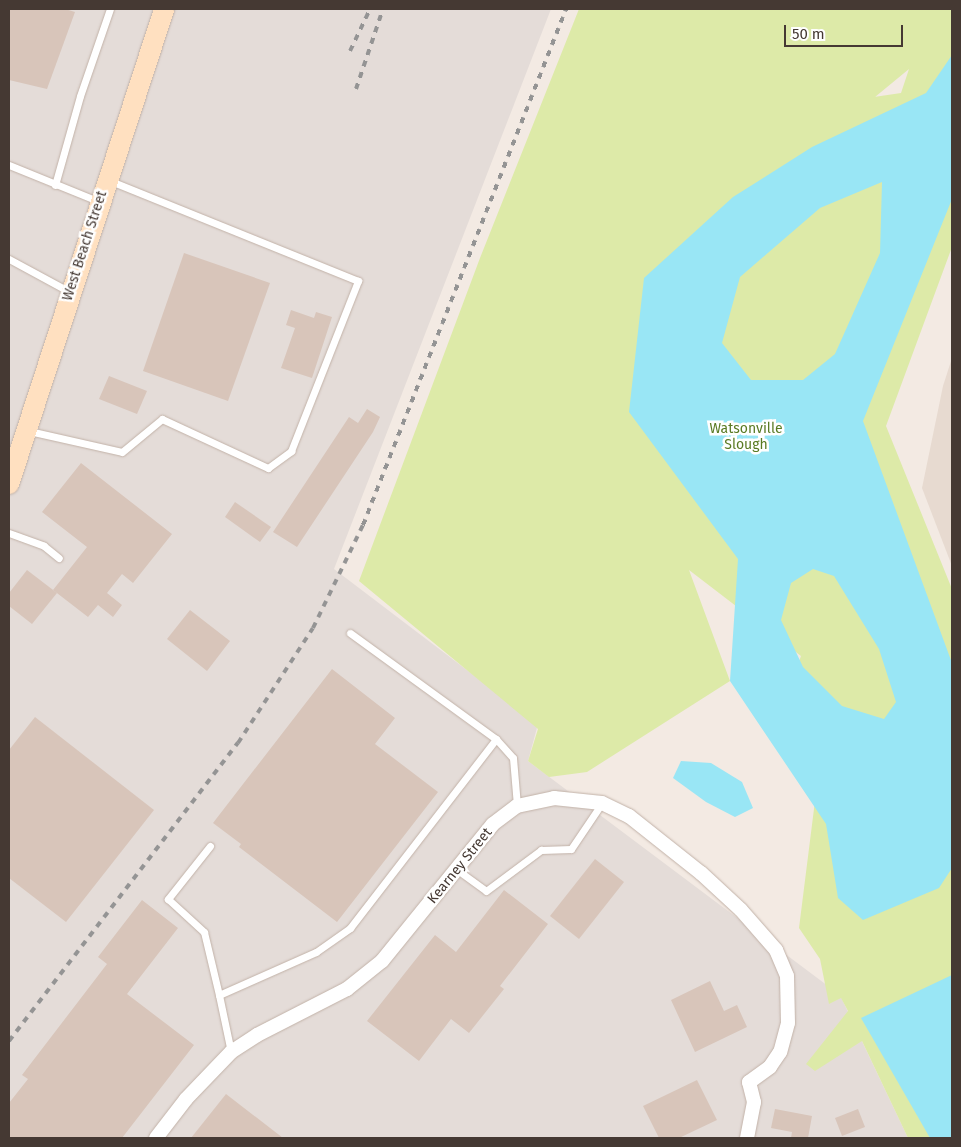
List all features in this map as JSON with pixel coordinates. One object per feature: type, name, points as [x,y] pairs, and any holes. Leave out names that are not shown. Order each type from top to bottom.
[{"type":"main road","name":"West Beach Street","points":[[9,484],[164,9]]},
{"type":"street","name":"Kearney Street","points":[[156,1138],[186,1099],[231,1052],[257,1035],[329,1000],[366,976],[399,942],[494,824],[518,806],[554,798],[602,803],[648,829],[701,873],[765,936],[776,950],[787,976],[788,1023],[780,1052],[770,1067],[750,1082],[754,1102],[748,1138]]},
{"type":"lane","points":[[55,185],[80,96],[110,9]]},
{"type":"lane","points":[[9,165],[100,202]]},
{"type":"lane","points":[[26,430],[122,452],[162,419],[268,468],[291,451],[358,281],[107,180]]},
{"type":"lane","points":[[9,259],[70,293]]},
{"type":"lane","points":[[9,533],[44,546],[59,558]]},
{"type":"lane","points":[[350,633],[496,739],[513,758],[518,806]]},
{"type":"lane","points":[[219,995],[316,952],[350,928],[496,739]]},
{"type":"lane","points":[[456,869],[486,891],[541,850],[571,849],[602,803]]},
{"type":"lane","points":[[210,846],[168,899],[204,932],[231,1052]]},
{"type":"shaded area","points":[[9,9],[551,9],[334,569],[538,724],[528,761],[840,995],[908,1138],[9,1138]]},
{"type":"shaded area","points":[[952,358],[952,566],[922,488],[943,386]]},
{"type":"green space","name":"Watsonville Slough","points":[[579,9],[952,9],[952,247],[886,426],[952,589],[952,1138],[908,1138],[862,1041],[815,1071],[806,1064],[848,1011],[841,998],[829,1004],[820,959],[799,928],[817,785],[783,708],[801,656],[689,570],[730,681],[587,772],[549,777],[528,761],[538,729],[359,581],[480,258]],"holes":[[[909,69],[901,93],[875,97]]]},
{"type":"water","points":[[952,55],[952,199],[863,421],[952,663],[952,868],[939,888],[863,920],[838,898],[826,824],[730,681],[738,559],[629,412],[644,278],[733,197],[812,147],[926,93]],"holes":[[[882,182],[880,253],[835,354],[803,380],[751,380],[722,343],[740,277],[820,208]],[[813,569],[834,576],[879,649],[896,702],[884,719],[842,706],[803,667],[781,620],[791,583]]]},
{"type":"water","points":[[681,761],[711,763],[742,782],[753,808],[735,817],[706,802],[673,778]]},
{"type":"water","points":[[952,975],[952,1138],[930,1138],[861,1018]]},
{"type":"building","points":[[9,9],[65,9],[75,12],[47,89],[9,80]]},
{"type":"building","points":[[184,253],[270,283],[228,401],[143,371]]},
{"type":"building","points":[[291,310],[314,318],[316,312],[332,317],[312,378],[281,368],[295,328],[286,325]]},
{"type":"building","points":[[109,376],[147,391],[137,414],[99,399]]},
{"type":"building","points":[[367,409],[380,417],[373,432],[297,547],[273,532],[349,417],[358,423]]},
{"type":"building","points":[[81,463],[172,534],[133,583],[122,574],[107,593],[122,605],[113,617],[98,605],[88,617],[53,590],[87,547],[42,512]]},
{"type":"building","points":[[235,502],[271,527],[260,542],[225,517]]},
{"type":"building","points":[[27,570],[57,593],[32,624],[9,606],[9,593]]},
{"type":"building","points":[[190,610],[230,641],[207,671],[167,639]]},
{"type":"building","points":[[332,669],[395,718],[375,744],[438,792],[337,922],[239,847],[241,844],[213,823]]},
{"type":"building","points":[[35,717],[154,810],[66,922],[9,878],[9,750]]},
{"type":"building","points":[[595,859],[624,882],[579,939],[550,916]]},
{"type":"building","points":[[504,890],[548,924],[500,986],[504,989],[469,1033],[451,1019],[419,1061],[367,1021],[435,935],[456,952]]},
{"type":"building","points":[[142,900],[178,928],[127,994],[194,1045],[122,1138],[9,1138],[9,1103],[28,1079],[22,1075],[107,964],[98,957]]},
{"type":"building","points":[[710,981],[724,1011],[737,1005],[747,1027],[695,1052],[671,1000]]},
{"type":"building","points":[[697,1080],[717,1120],[679,1138],[659,1138],[643,1106]]},
{"type":"building","points":[[226,1094],[283,1138],[191,1138]]},
{"type":"building","points":[[775,1109],[812,1116],[808,1138],[791,1138],[792,1132],[771,1128]]},
{"type":"building","points":[[858,1109],[865,1127],[842,1136],[835,1118]]},
{"type":"railway","points":[[350,51],[370,9]]},
{"type":"railway","points":[[356,89],[383,9]]},
{"type":"railway","points":[[9,1041],[238,743],[313,628],[363,525],[566,9]]}]
